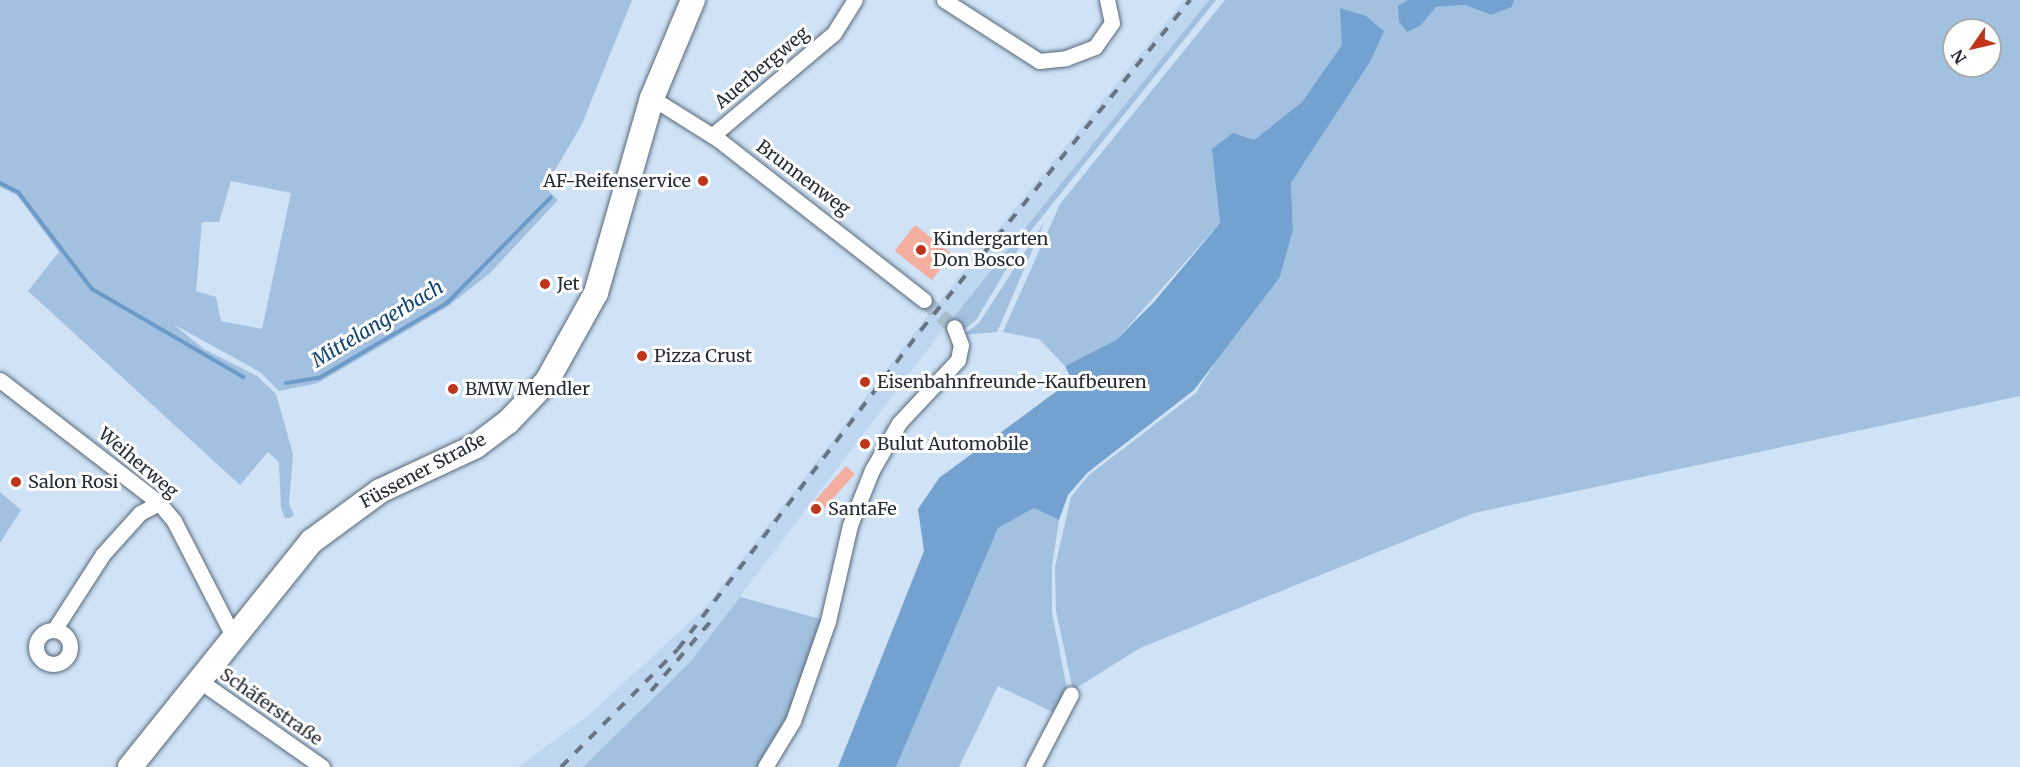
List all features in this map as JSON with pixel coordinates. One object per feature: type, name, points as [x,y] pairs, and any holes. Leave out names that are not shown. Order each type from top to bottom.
[{"type":"main road","name":"Füssener Straße","points":[[130,767],[197,679],[327,527],[380,492],[476,446],[508,422],[547,381],[596,293],[652,98],[693,0]]},
{"type":"street","name":"Auerbergweg","points":[[713,135],[834,33],[855,0]]},
{"type":"street","points":[[944,0],[1039,61],[1066,58],[1095,47],[1113,23],[1107,0]]},
{"type":"street","name":"Brunnenweg","points":[[652,98],[713,135],[924,300]]},
{"type":"street","points":[[765,767],[793,721],[828,621],[850,525],[872,470],[899,423],[958,360],[961,345],[954,327]]},
{"type":"street","name":"Weiherweg","points":[[2,387],[159,503],[174,521],[233,636]]},
{"type":"street","points":[[54,630],[103,554],[140,513],[159,503]]},
{"type":"street","name":"Schäferstraße","points":[[197,679],[322,767]]},
{"type":"street","points":[[1033,767],[1071,694]]},
{"type":"shaded area","points":[[0,0],[632,0],[582,124],[545,187],[558,200],[490,273],[447,307],[318,383],[279,391],[260,372],[173,324],[204,349],[257,376],[276,394],[293,454],[289,504],[294,515],[290,518],[285,518],[281,508],[279,462],[268,452],[240,485],[28,291],[59,252],[17,195],[0,187]],"holes":[[[231,181],[291,193],[262,329],[221,321],[216,297],[196,291],[202,222],[219,222]]]},
{"type":"shaded area","points":[[1184,0],[1209,0],[947,324],[690,662],[583,767],[518,767],[588,716],[705,608],[921,324]]},
{"type":"shaded area","points":[[1209,0],[1216,0],[1025,238],[976,320],[961,332],[951,320]]},
{"type":"shaded area","points":[[1225,0],[1408,0],[1398,7],[1421,25],[1436,7],[1465,5],[1491,15],[1512,7],[1514,0],[2020,0],[2020,396],[1474,513],[1140,648],[1073,690],[1056,611],[1055,567],[1071,497],[1089,475],[1196,393],[1234,332],[1280,277],[1293,230],[1291,183],[1370,62],[1343,45],[1302,102],[1254,140],[1213,149],[1220,223],[1116,340],[1065,366],[1039,339],[1003,332],[1060,204]]},
{"type":"shaded area","points":[[1408,0],[1514,0],[1512,7],[1491,15],[1465,5],[1436,7],[1421,25],[1407,32],[1399,21],[1398,6]]},
{"type":"shaded area","points":[[1340,8],[1366,16],[1384,31],[1370,62],[1291,183],[1293,230],[1280,277],[1194,390],[1087,473],[1068,495],[1059,520],[1034,508],[998,528],[896,767],[838,767],[924,551],[918,509],[939,478],[1072,380],[1065,366],[1116,340],[1154,302],[1220,223],[1212,149],[1233,133],[1254,140],[1302,102],[1342,45]]},
{"type":"shaded area","points":[[1045,221],[997,332],[963,335],[979,323]]},
{"type":"shaded area","points":[[0,492],[21,510],[0,543]]},
{"type":"shaded area","points":[[1034,508],[1059,520],[1052,566],[1052,612],[1068,694],[1057,714],[998,686],[959,767],[896,767],[998,528]]},
{"type":"shaded area","points":[[740,597],[824,620],[791,720],[762,767],[583,767],[690,662]]},
{"type":"building","name":"Kindergarten Don Bosco","points":[[915,225],[952,254],[932,280],[895,251]]},
{"type":"building","points":[[846,466],[855,474],[819,514],[810,506]]},
{"type":"waterway","name":"Mittelangerbach","points":[[0,183],[18,192],[92,289],[243,377]]},
{"type":"waterway","name":"Mittelangerbach","points":[[286,383],[319,378],[447,303],[551,197]]},
{"type":"tunnel","points":[[924,300],[954,327]]},
{"type":"railway","points":[[561,767],[678,649],[921,330],[1190,0]]},
{"type":"railway","points":[[651,691],[711,621]]},
{"type":"place","name":"AF-Reifenservice","points":[[703,181]]},
{"type":"place","name":"Kindergarten Don Bosco","points":[[921,250]]},
{"type":"place","name":"Jet","points":[[545,284]]},
{"type":"place","name":"Pizza Crust","points":[[642,356]]},
{"type":"place","name":"Eisenbahnfreunde-Kaufbeuren","points":[[865,382]]},
{"type":"place","name":"BMW Mendler","points":[[453,389]]},
{"type":"place","name":"Bulut Automobile","points":[[865,444]]},
{"type":"place","name":"Salon Rosi","points":[[16,482]]},
{"type":"place","name":"SantaFe","points":[[816,509]]}]
